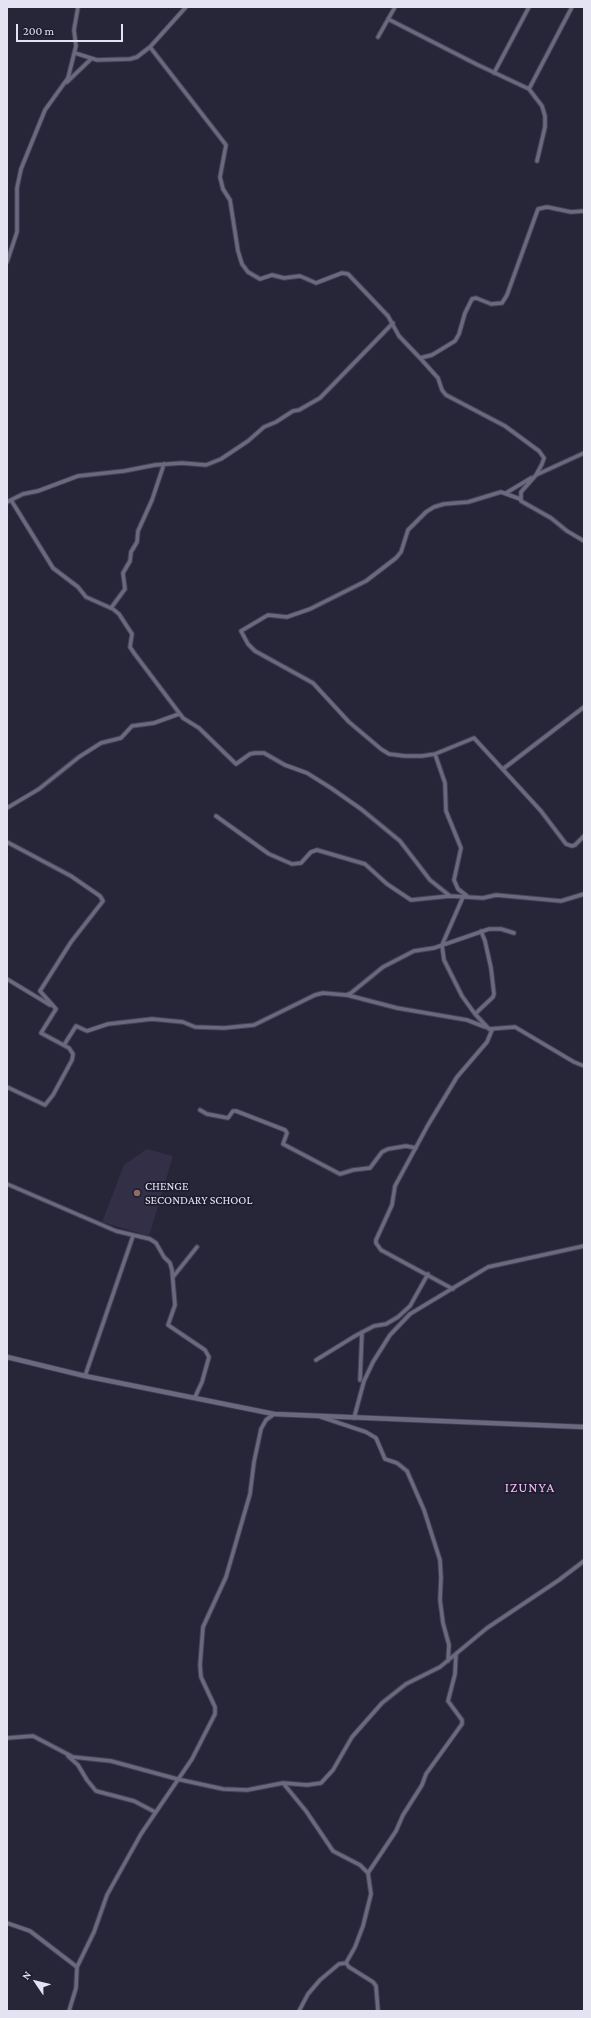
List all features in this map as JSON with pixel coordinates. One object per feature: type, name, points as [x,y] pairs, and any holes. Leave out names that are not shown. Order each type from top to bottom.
[{"type":"street","points":[[66,82],[75,54],[76,39],[74,30],[78,7]]},
{"type":"street","points":[[75,54],[90,60],[130,59],[137,57],[150,47],[186,7]]},
{"type":"street","points":[[378,37],[394,7]]},
{"type":"street","points":[[494,74],[528,7]]},
{"type":"street","points":[[528,89],[572,7]]},
{"type":"street","points":[[388,19],[494,74],[528,89],[542,106],[545,116],[544,132],[537,161]]},
{"type":"street","points":[[150,47],[226,145],[220,177],[223,189],[230,200],[238,252],[242,264],[248,272],[260,279],[272,275],[284,278],[300,276],[316,282],[345,273],[351,277],[393,323],[399,336],[438,378],[442,390],[446,395],[505,426],[539,451],[544,458],[536,475],[521,492],[520,499]]},
{"type":"street","points":[[7,262],[17,232],[17,188],[20,169],[45,110],[66,82],[90,60]]},
{"type":"street","points":[[420,358],[432,356],[455,341],[459,334],[465,313],[472,299],[476,298],[491,304],[502,303],[508,291],[538,209],[547,207],[571,212],[584,211]]},
{"type":"street","points":[[393,323],[332,387],[306,406],[264,427],[221,459],[206,465],[182,463],[164,464],[124,471],[78,476],[38,491],[23,494],[9,501],[53,568],[78,587],[86,597],[111,608],[119,614],[132,634],[130,646],[134,653],[179,714],[199,728],[236,764],[250,754],[264,753],[285,766],[307,773],[331,788],[361,809],[400,841],[430,880],[450,896]]},
{"type":"street","points":[[506,493],[536,475],[584,452]]},
{"type":"street","points":[[111,608],[125,589],[123,573],[130,561],[131,552],[137,542],[138,531],[152,500],[164,464]]},
{"type":"street","points":[[584,540],[567,531],[551,518],[523,504],[520,499],[506,493],[501,492],[468,502],[444,504],[429,509],[408,530],[401,552],[396,558],[366,581],[310,609],[287,617],[268,615],[241,631],[248,644],[256,651],[313,682],[350,722],[380,749],[389,754],[405,756],[435,754],[473,738],[541,811],[566,844],[570,846],[575,845],[584,836]]},
{"type":"street","points":[[503,769],[584,707]]},
{"type":"street","points":[[7,808],[39,789],[79,757],[100,743],[121,738],[132,726],[154,723],[179,714]]},
{"type":"street","points":[[435,754],[445,783],[446,811],[461,848],[454,880],[458,888],[465,896]]},
{"type":"street","points":[[216,816],[269,854],[292,864],[298,864],[313,851],[321,850],[365,864],[387,884],[411,900],[450,896],[483,898],[496,895],[509,895],[561,901],[584,894]]},
{"type":"street","points":[[7,842],[71,876],[102,898],[102,903],[75,936],[41,989],[40,993],[54,1007],[55,1012],[41,1033],[64,1045],[72,1052],[74,1057],[48,1103],[45,1105],[7,1087]]},
{"type":"street","points":[[465,896],[442,945],[444,960],[462,996],[487,1028]]},
{"type":"street","points":[[346,995],[357,989],[383,967],[414,951],[428,950],[481,931],[497,928],[514,933]]},
{"type":"street","points":[[475,1014],[493,997],[494,994],[488,953],[481,931]]},
{"type":"street","points":[[7,979],[54,1007]]},
{"type":"street","points":[[64,1045],[76,1026],[87,1031],[108,1024],[152,1019],[183,1022],[195,1027],[242,1027],[265,1021],[315,994],[323,993],[346,995],[397,1008],[467,1020],[492,1030],[507,1026],[515,1026],[574,1062],[584,1066]]},
{"type":"street","points":[[454,1289],[381,1250],[376,1243],[392,1205],[395,1186],[456,1077],[487,1042],[492,1030]]},
{"type":"street","points":[[200,1110],[207,1114],[228,1118],[234,1111],[285,1130],[287,1133],[283,1144],[340,1174],[356,1169],[370,1168],[380,1154],[388,1149],[406,1146],[416,1148]]},
{"type":"street","points":[[7,1184],[116,1231],[150,1239],[156,1243],[164,1257],[170,1263],[173,1276],[175,1305],[168,1326],[205,1350],[209,1356],[202,1382],[195,1397]]},
{"type":"street","points":[[85,1376],[133,1236]]},
{"type":"street","points":[[354,1418],[364,1381],[373,1362],[390,1335],[410,1314],[454,1289],[488,1267],[584,1246]]},
{"type":"street","points":[[173,1276],[197,1247]]},
{"type":"street","points":[[316,1360],[362,1332],[391,1322],[404,1312],[414,1300],[428,1274]]},
{"type":"street","points":[[360,1380],[362,1332]]},
{"type":"street","points":[[7,1357],[85,1376],[274,1414],[584,1426]]},
{"type":"street","points":[[69,2011],[76,1988],[77,1967],[94,1932],[107,1895],[140,1834],[168,1796],[177,1779],[192,1759],[215,1714],[215,1707],[201,1677],[200,1665],[203,1627],[226,1577],[250,1494],[254,1462],[261,1428],[266,1420],[274,1414]]},
{"type":"street","points":[[317,1416],[366,1432],[376,1438],[385,1459],[397,1463],[407,1471],[424,1510],[440,1560],[440,1600],[443,1623],[449,1645],[448,1661]]},
{"type":"street","points":[[7,1738],[33,1736],[66,1754],[77,1758],[111,1761],[177,1779],[235,1790],[283,1783],[308,1786],[327,1779],[352,1737],[382,1703],[406,1684],[430,1673],[448,1661],[487,1628],[559,1580],[584,1561]]},
{"type":"street","points":[[368,1873],[396,1831],[402,1815],[422,1785],[426,1774],[462,1724],[462,1720],[448,1701],[455,1674],[456,1654]]},
{"type":"street","points":[[66,1754],[78,1765],[96,1791],[134,1802],[155,1812]]},
{"type":"street","points":[[283,1783],[306,1811],[333,1851],[360,1865],[368,1873],[371,1894],[365,1920],[355,1947],[346,1963]]},
{"type":"street","points":[[7,1923],[30,1931],[77,1967]]},
{"type":"street","points":[[299,2011],[308,1994],[320,1980],[339,1964],[346,1963]]},
{"type":"street","points":[[346,1963],[349,1967],[373,1982],[376,1986],[378,1994],[378,2011]]},
{"type":"shaded area","name":"CHENGE SECONDARY SCHOOL","points":[[147,1149],[173,1156],[149,1236],[102,1222],[124,1165]]},
{"type":"place","name":"CHENGE SECONDARY SCHOOL","points":[[137,1193]]},
{"type":"district","name":"IZUNYA","points":[[530,1488]]}]
